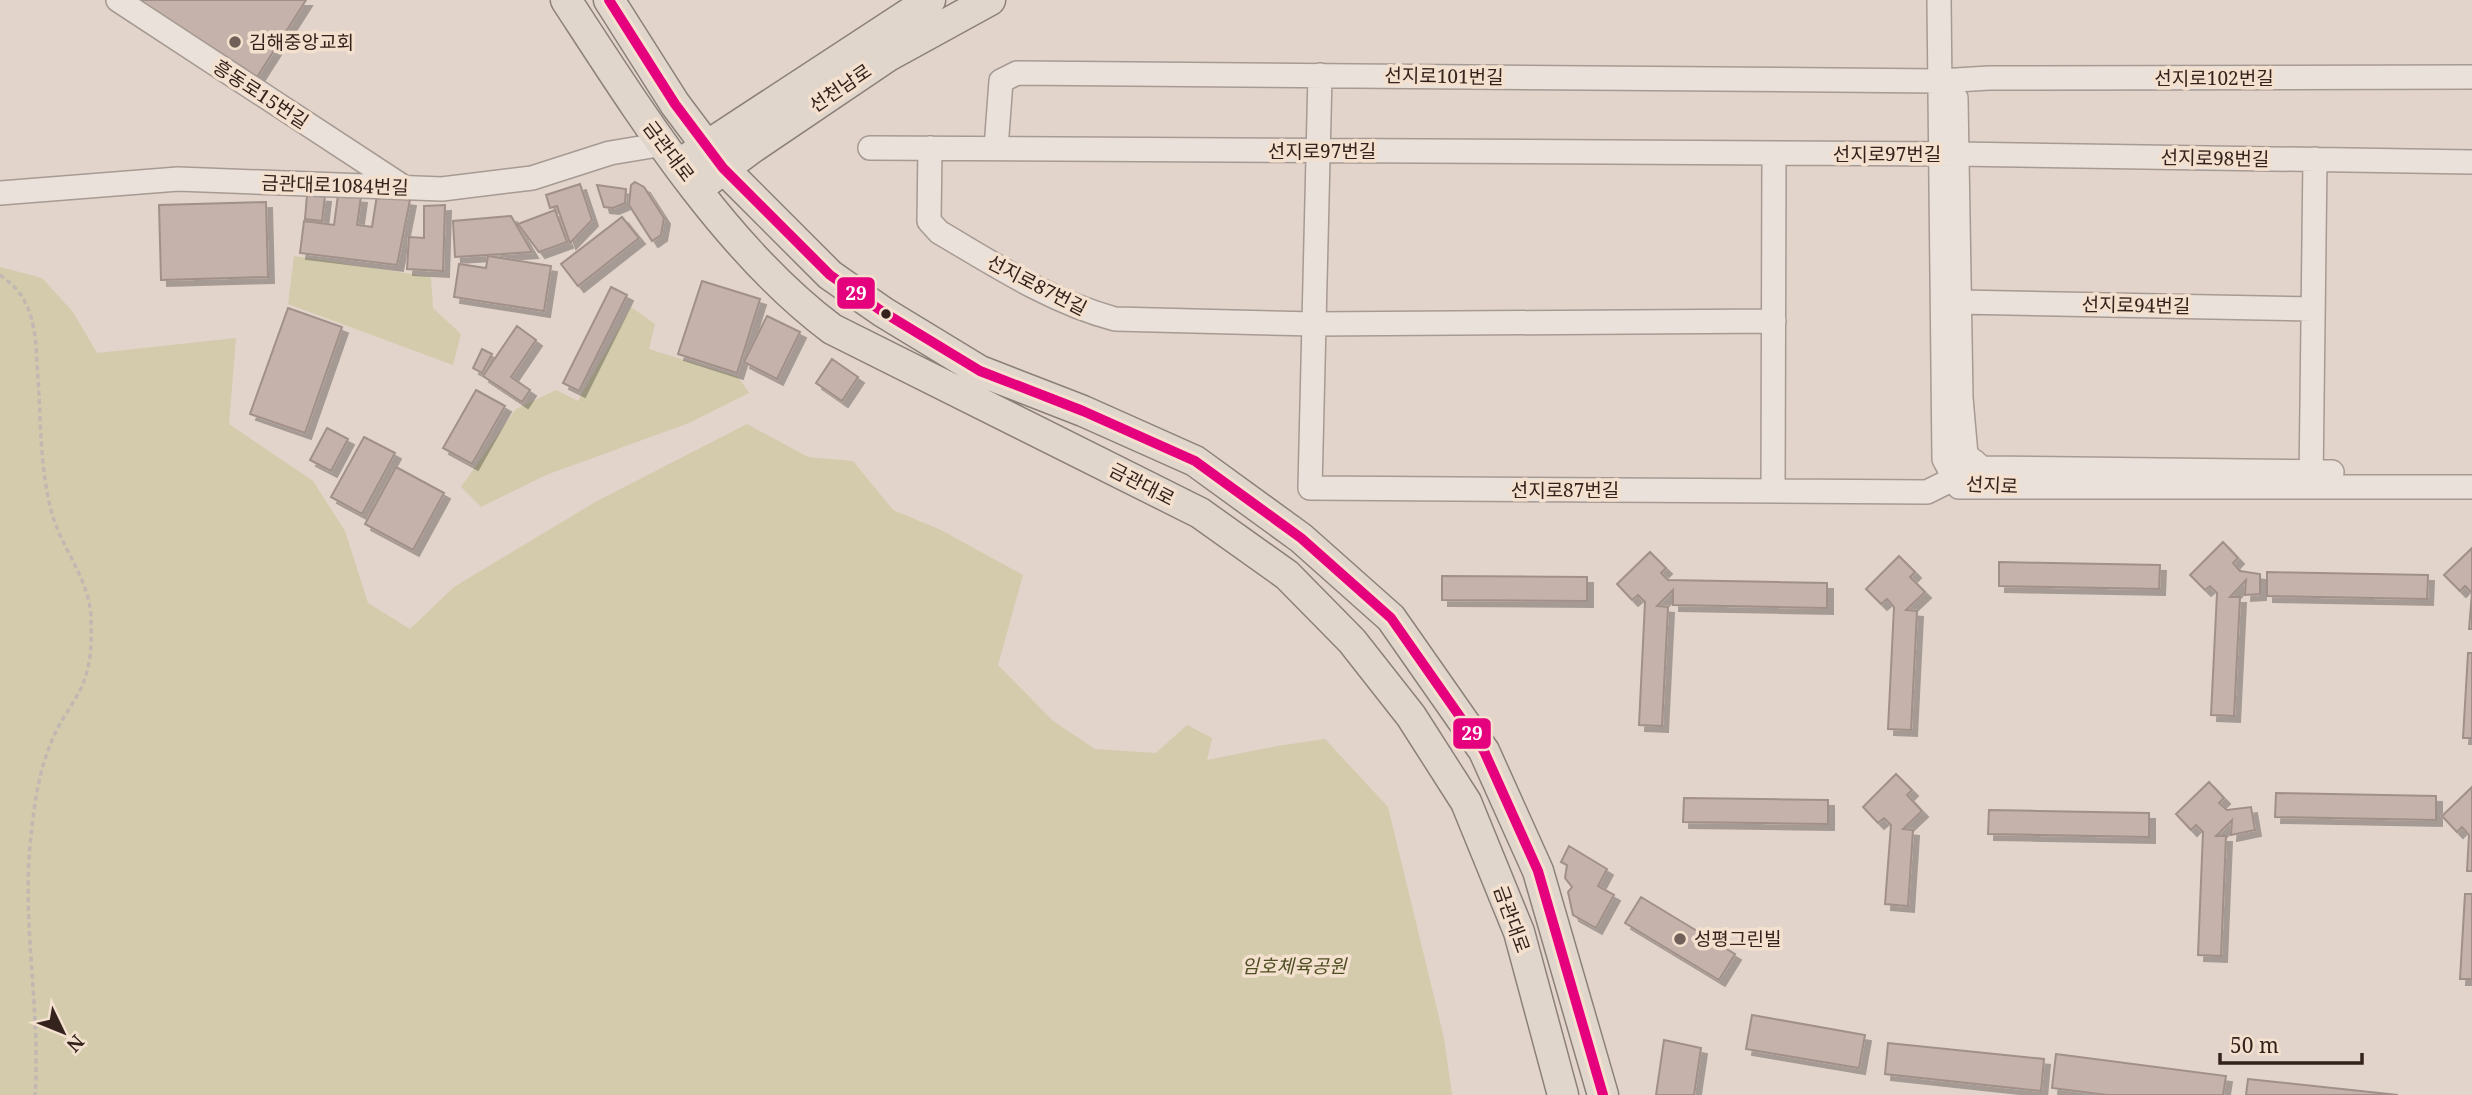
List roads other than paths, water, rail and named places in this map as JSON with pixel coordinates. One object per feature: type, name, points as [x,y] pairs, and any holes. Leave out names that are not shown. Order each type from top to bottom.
[{"type":"main road","name":"금관대로","points":[[566,0],[640,113],[723,223],[804,307],[832,328],[1200,513],[1287,575],[1352,641],[1411,716],[1466,803],[1519,932],[1563,1095]]},
{"type":"main road","points":[[585,0],[612,38],[622,34],[626,26]]},
{"type":"main road","name":"금관대로","points":[[609,0],[676,104],[714,157],[830,275],[883,312],[980,371],[1083,411],[1195,461],[1301,538],[1391,618],[1484,751],[1538,871],[1603,1095]]},
{"type":"main road","name":"선천남로","points":[[672,154],[714,157],[990,0]]},
{"type":"main road","name":"선천남로","points":[[697,189],[714,157],[927,1]]},
{"type":"street","name":"흥동로15번길","points":[[118,0],[404,188]]},
{"type":"street","name":"선지로","points":[[1940,0],[1948,81],[1949,155],[1944,459],[1959,486],[2310,479],[2472,472]]},
{"type":"street","name":"선지로","points":[[1948,81],[1954,0]]},
{"type":"street","name":"선지로101번길","points":[[996,148],[1001,81],[1017,73],[1948,81]]},
{"type":"street","name":"선지로87번길","points":[[1320,75],[1310,488],[1927,492],[1955,478],[1975,462]]},
{"type":"street","name":"선지로102번길","points":[[1948,81],[1989,78],[2472,77]]},
{"type":"street","name":"선지로97번길","points":[[870,148],[1949,155]]},
{"type":"street","name":"선지로87번길","points":[[930,148],[929,221],[939,232],[1024,282],[1087,312],[1115,319],[1314,324],[1774,321]]},
{"type":"street","name":"금관대로1084번길","points":[[0,193],[178,179],[442,190],[532,178],[610,153],[672,154]]},
{"type":"street","points":[[1773,491],[1774,154]]},
{"type":"street","name":"선지로","points":[[1949,155],[1966,455],[1982,468],[2310,479],[2472,488]]},
{"type":"street","name":"선지로98번길","points":[[1949,155],[2472,162]]},
{"type":"street","points":[[2310,479],[2315,159]]},
{"type":"street","name":"선지로94번길","points":[[1959,302],[2312,309]]},
{"type":"place","name":"김해중앙교회","points":[[235,42]]},
{"type":"place","name":"성평그린빌","points":[[1680,939]]},
{"type":"park label","name":"임호체육공원","points":[[1294,966]]}]
